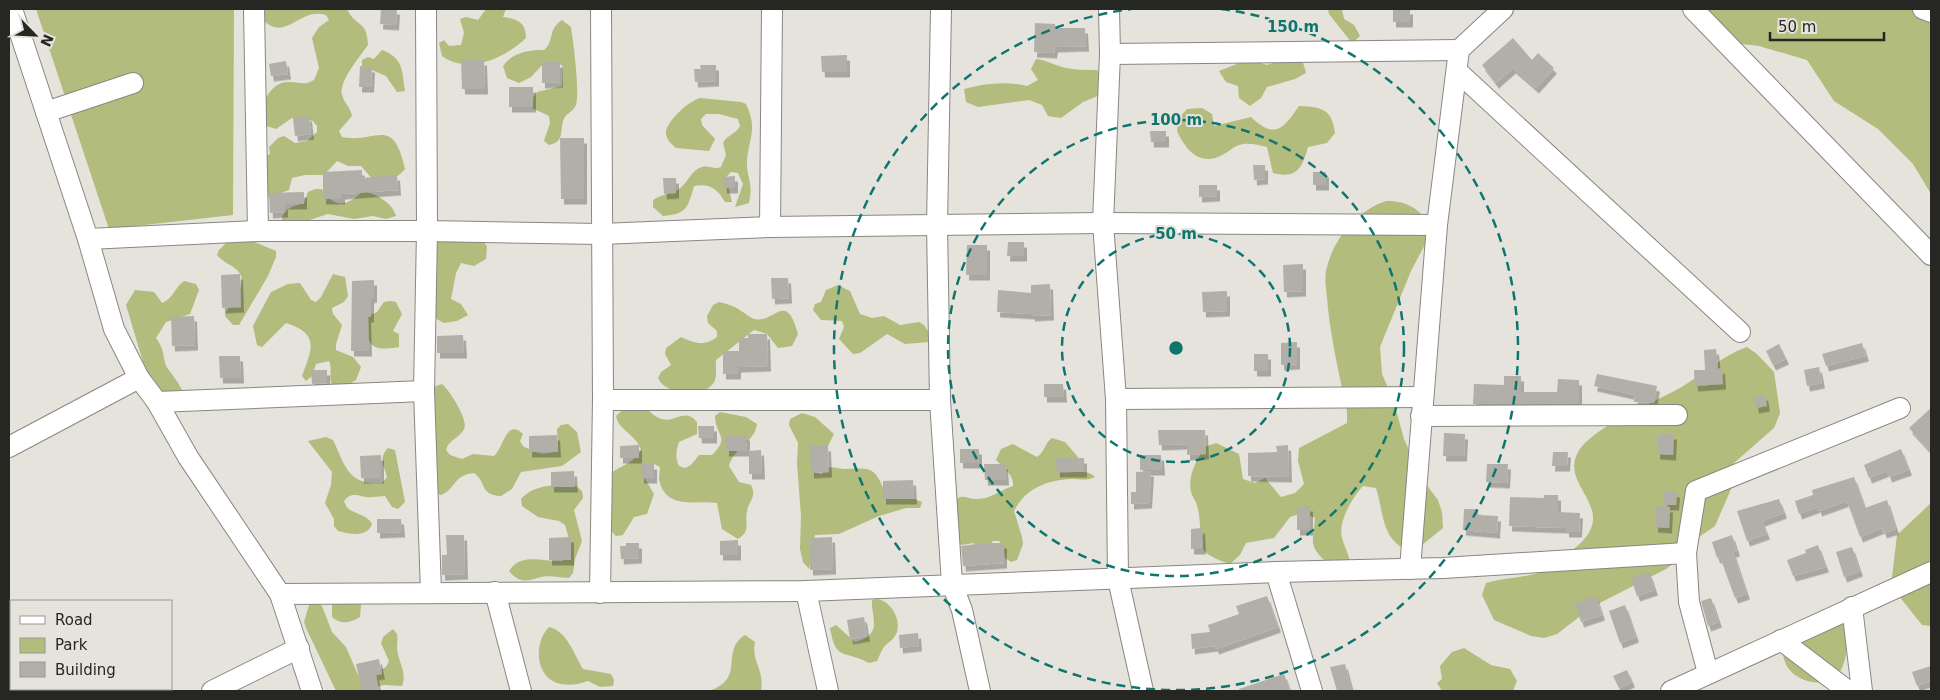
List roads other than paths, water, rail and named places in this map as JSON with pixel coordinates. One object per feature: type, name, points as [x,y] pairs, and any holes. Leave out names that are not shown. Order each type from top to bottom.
[{"type":"street","points":[[12,9],[88,239],[114,329],[139,378],[157,402],[188,456],[280,594],[312,691]]},
{"type":"street","points":[[254,9],[258,231]]},
{"type":"street","points":[[426,9],[427,231],[424,391],[431,592]]},
{"type":"street","points":[[600,593],[603,400],[601,9]]},
{"type":"street","points":[[770,227],[772,9]]},
{"type":"street","points":[[941,9],[937,225],[940,400],[952,584],[962,610],[980,691]]},
{"type":"street","points":[[1109,9],[1110,54],[1103,223],[1116,399],[1118,579],[1142,691]]},
{"type":"street","points":[[1410,569],[1437,225],[1459,50],[1503,9]]},
{"type":"street","points":[[1693,9],[1931,255]]},
{"type":"street","points":[[1923,9],[1931,12]]},
{"type":"street","points":[[1110,54],[1459,50]]},
{"type":"street","points":[[1457,71],[1740,332]]},
{"type":"street","points":[[46,112],[133,83]]},
{"type":"street","points":[[88,239],[258,231],[601,234],[770,227],[1103,223],[1437,225]]},
{"type":"street","points":[[9,447],[139,378]]},
{"type":"street","points":[[157,402],[424,391]]},
{"type":"street","points":[[1116,399],[1678,415]]},
{"type":"street","points":[[603,400],[940,400]]},
{"type":"street","points":[[1708,673],[1689,602],[1686,553],[1696,491],[1900,408]]},
{"type":"street","points":[[280,594],[806,591],[1276,572],[1410,569],[1686,553]]},
{"type":"street","points":[[1276,572],[1312,691]]},
{"type":"street","points":[[1680,690],[1708,673],[1931,572]]},
{"type":"street","points":[[806,591],[828,691]]},
{"type":"street","points":[[495,592],[521,691]]},
{"type":"street","points":[[1852,607],[1862,691]]},
{"type":"street","points":[[1781,640],[1848,691]]},
{"type":"street","points":[[212,691],[298,648]]}]
